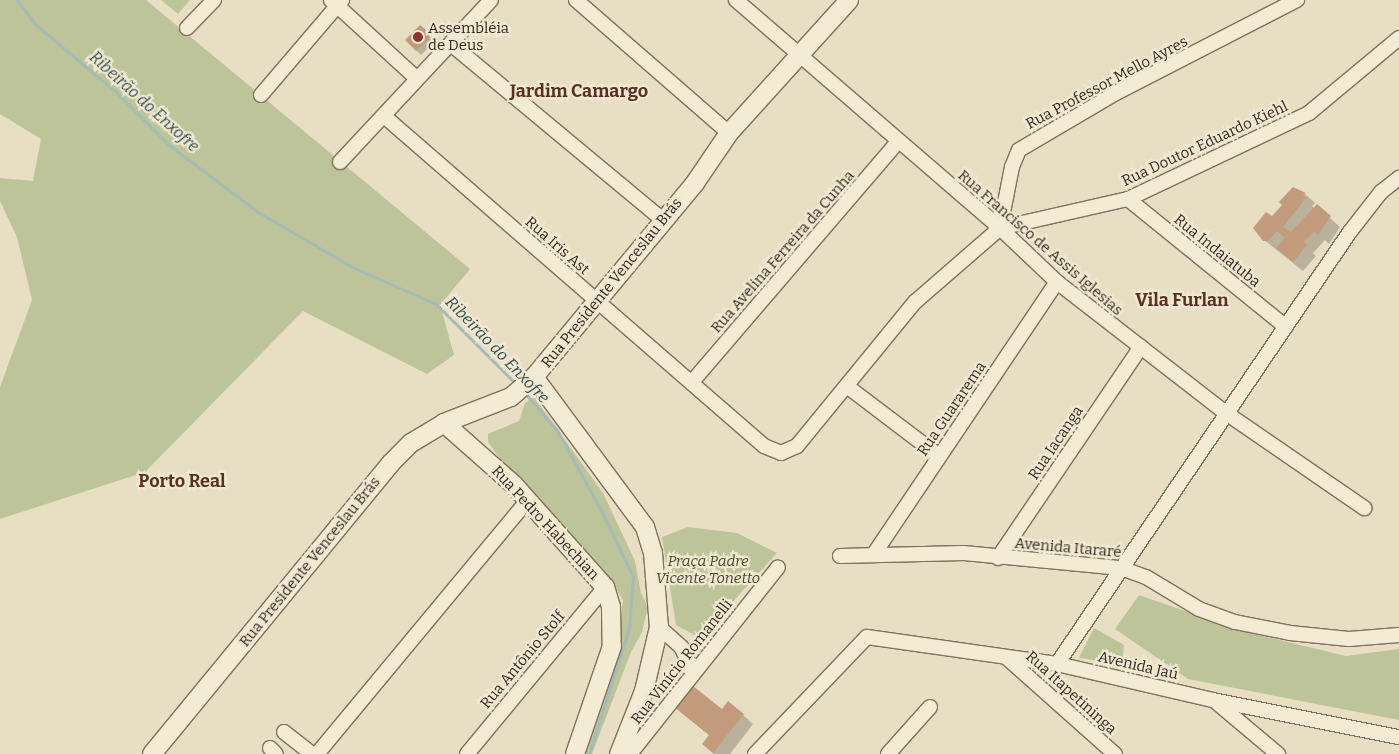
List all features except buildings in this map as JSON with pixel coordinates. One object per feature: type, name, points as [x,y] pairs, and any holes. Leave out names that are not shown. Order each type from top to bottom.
[{"type":"street","points":[[187,28],[214,0]]},
{"type":"street","points":[[340,162],[490,0]]},
{"type":"street","points":[[576,0],[729,133]]},
{"type":"street","name":"Rua Francisco de Assis Iglesias","points":[[736,0],[898,142],[1000,228],[1057,282],[1226,413],[1364,508]]},
{"type":"street","name":"Rua Presidente Venceslau Brás","points":[[152,754],[391,463],[425,432],[511,397],[530,381],[694,183],[729,133],[798,53],[849,0]]},
{"type":"street","name":"Rua Professor Mello Ayres","points":[[1000,228],[1015,157],[1026,145],[1114,94],[1297,0]]},
{"type":"street","points":[[261,95],[337,2],[416,78]]},
{"type":"street","name":"Rua Doutor Eduardo Kiehl","points":[[1000,228],[1063,216],[1128,199],[1309,113],[1399,38]]},
{"type":"street","points":[[451,44],[663,220]]},
{"type":"street","name":"Rua Iris Ast","points":[[384,116],[764,446],[781,454],[797,446],[848,387]]},
{"type":"street","name":"Rua Avelina Ferreira da Cunha","points":[[692,382],[898,142]]},
{"type":"street","points":[[1057,664],[1369,205],[1399,178]]},
{"type":"street","name":"Rua Indaiatuba","points":[[1128,199],[1286,328]]},
{"type":"street","points":[[939,456],[848,387],[915,302],[1000,228]]},
{"type":"street","name":"Rua Guararema","points":[[874,554],[1057,282]]},
{"type":"street","name":"Rua Iacanga","points":[[998,558],[1141,347]]},
{"type":"street","points":[[530,381],[645,527],[653,554],[659,627],[644,691],[619,754]]},
{"type":"street","name":"Rua Pedro Habechian","points":[[444,423],[528,500],[605,587],[611,607],[612,646],[575,754]]},
{"type":"street","points":[[317,754],[528,500]]},
{"type":"street","name":"Avenida Itararé","points":[[840,556],[964,553],[998,558],[1121,568],[1146,577],[1199,609],[1257,627],[1349,639],[1399,635]]},
{"type":"street","name":"Rua Vinício Romanelli","points":[[630,754],[692,672],[778,567]]},
{"type":"street","name":"Rua Antônio Stolf","points":[[471,753],[605,587]]},
{"type":"street","points":[[659,627],[682,648],[692,672]]},
{"type":"street","name":"Avenida Jaú","points":[[755,754],[867,637],[1057,664],[1213,700],[1399,737]]},
{"type":"street","name":"Rua Itapetininga","points":[[1006,657],[1115,754]]},
{"type":"street","points":[[1213,700],[1278,754]]},
{"type":"street","points":[[888,754],[930,707]]},
{"type":"street","points":[[284,732],[312,754]]},
{"type":"green space","points":[[0,0],[146,0],[470,269],[440,305],[454,355],[427,374],[303,311],[145,472],[0,519],[0,387],[32,300],[17,237],[0,201],[0,178],[33,181],[41,139],[0,114]]},
{"type":"green space","points":[[161,0],[190,0],[178,14]]},
{"type":"green space","points":[[534,397],[603,493],[635,561],[641,593],[648,606],[642,632],[631,652],[592,754],[583,754],[617,648],[623,600],[610,579],[514,479],[488,442],[488,434],[519,421],[525,403]]},
{"type":"green space","name":"Praça Padre Vicente Tonetto","points":[[688,527],[737,533],[777,553],[700,638],[676,625],[662,537]]},
{"type":"green space","points":[[1139,595],[1242,631],[1346,656],[1399,649],[1399,720],[1188,679],[1115,629]]},
{"type":"green space","points":[[1094,628],[1124,645],[1122,664],[1079,658]]},
{"type":"waterway","name":"Ribeirão do Enxofre","points":[[17,0],[36,25],[115,91],[169,145],[258,212],[354,268],[436,304],[516,384]]},
{"type":"waterway","name":"Ribeirão do Enxofre","points":[[524,392],[557,430],[603,514],[633,577],[629,628],[589,754]]},
{"type":"place","name":"Assembléia de Deus","points":[[418,37]]},
{"type":"district","name":"Jardim Camargo","points":[[579,91]]},
{"type":"district","name":"Vila Furlan","points":[[1182,300]]},
{"type":"district","name":"Porto Real","points":[[182,481]]}]
